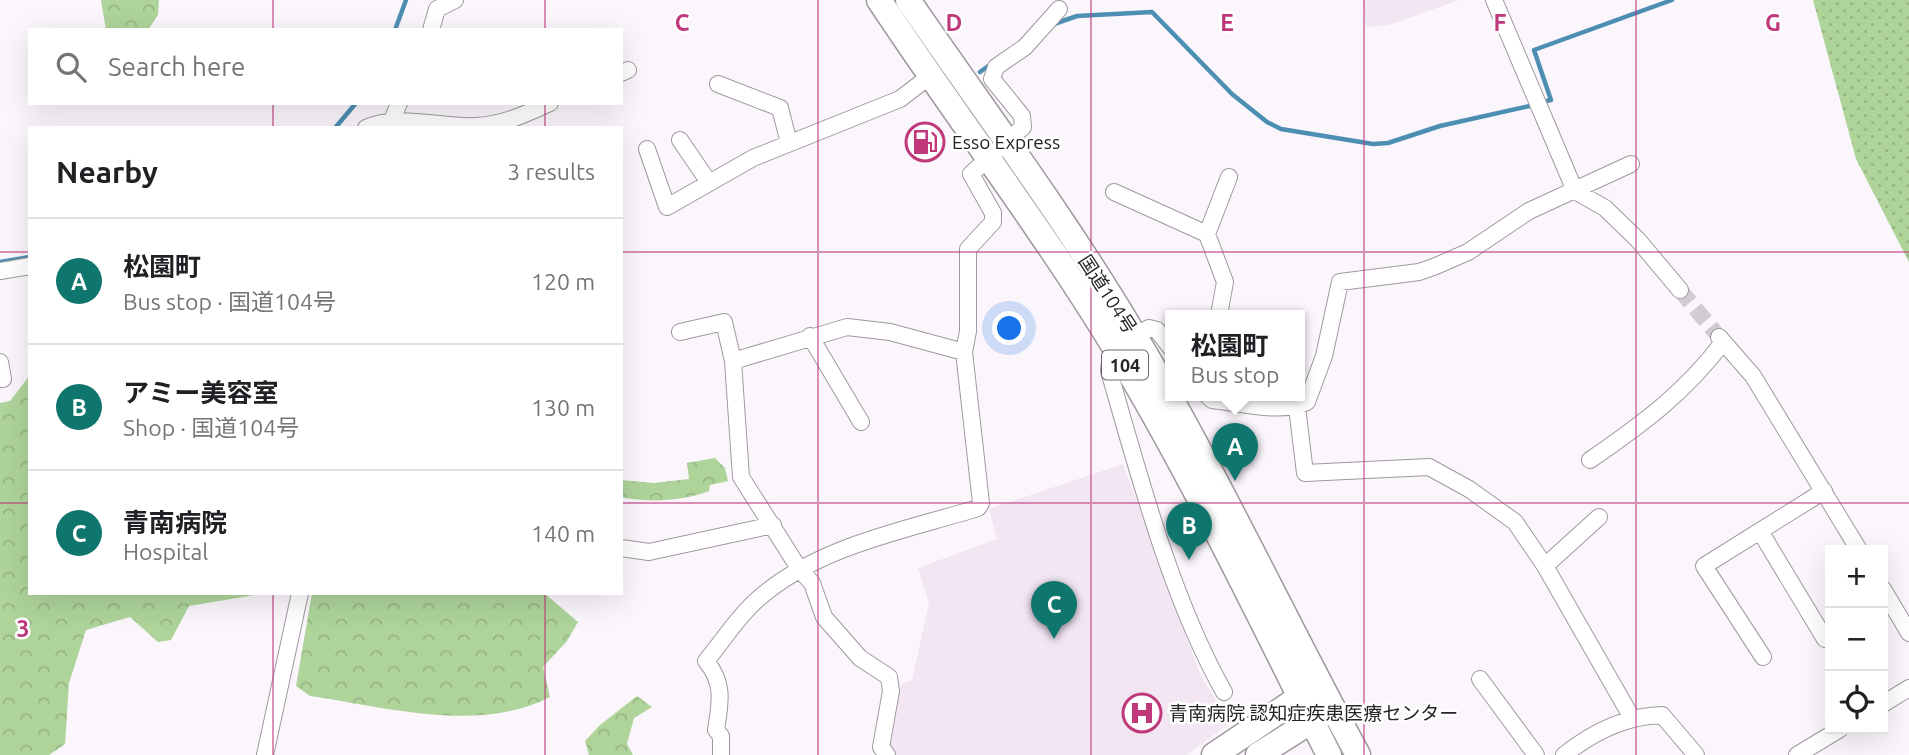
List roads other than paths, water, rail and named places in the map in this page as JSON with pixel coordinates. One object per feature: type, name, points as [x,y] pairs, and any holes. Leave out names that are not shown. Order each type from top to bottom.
[{"type":"main road","name":"国道104号","points":[[879,0],[930,76],[997,149]]},
{"type":"main road","name":"国道104号","points":[[908,0],[997,149],[1125,343],[1165,397]]},
{"type":"main road","name":"国道104号","points":[[1168,401],[1188,428],[1322,714],[1357,755]]},
{"type":"main road","points":[[1214,755],[1310,690]]},
{"type":"main road","name":"国道104号","points":[[1322,714],[1329,755]]},
{"type":"main road","points":[[1258,755],[1322,714]]},
{"type":"street","points":[[431,28],[437,4],[455,0]]},
{"type":"street","points":[[1494,0],[1575,191],[1605,208],[1638,240],[1680,290]]},
{"type":"street","points":[[720,755],[721,736],[716,730],[721,688],[715,672],[706,661],[757,599],[800,570],[844,548],[978,508],[981,503],[964,352],[968,331],[968,249],[993,222],[993,213],[971,174],[997,149],[1020,133],[1023,121],[992,79],[992,74],[996,67],[1025,47],[1059,9]]},
{"type":"street","points":[[647,149],[667,206],[708,181],[789,143],[900,99],[930,76]]},
{"type":"street","points":[[718,84],[780,108],[789,143]]},
{"type":"street","points":[[398,105],[390,125],[499,124],[545,105]]},
{"type":"street","points":[[680,140],[708,181]]},
{"type":"street","points":[[1224,401],[1297,407],[1307,402],[1314,390],[1340,282],[1419,272],[1436,266],[1468,252],[1529,211],[1631,164]]},
{"type":"street","points":[[1220,310],[1224,282],[1207,234],[1229,177]]},
{"type":"street","points":[[1114,192],[1207,234]]},
{"type":"street","points":[[0,271],[28,266]]},
{"type":"street","points":[[680,332],[723,322],[733,361],[741,477],[800,570],[812,583],[824,617],[860,658],[889,677],[891,691],[881,747],[887,755]]},
{"type":"street","points":[[733,361],[846,327],[863,327],[964,352]]},
{"type":"street","points":[[1165,340],[1157,330],[1149,328],[1125,343],[1109,360],[1108,371],[1152,517],[1208,663],[1224,692]]},
{"type":"street","points":[[810,336],[861,422]]},
{"type":"street","points":[[1590,460],[1664,407],[1700,373],[1721,339],[1753,376],[1856,545]]},
{"type":"street","points":[[0,362],[3,379]]},
{"type":"street","points":[[1297,407],[1305,472],[1429,467],[1469,489],[1515,522],[1545,566],[1632,718]]},
{"type":"street","points":[[1763,657],[1704,566],[1824,491]]},
{"type":"street","points":[[1545,566],[1599,517]]},
{"type":"street","points":[[623,548],[649,552],[773,525]]},
{"type":"street","points":[[1760,531],[1825,639]]},
{"type":"street","points":[[265,755],[300,595]]},
{"type":"street","points":[[1888,598],[1909,634]]},
{"type":"street","points":[[1480,678],[1536,755]]},
{"type":"street","points":[[1888,701],[1909,688]]},
{"type":"street","points":[[1568,754],[1598,732],[1632,718],[1662,715],[1696,755]]},
{"type":"street","points":[[1797,755],[1832,734]]},
{"type":"waterway","points":[[396,28],[406,0]]},
{"type":"waterway","points":[[1542,102],[1551,100],[1534,50],[1672,0]]},
{"type":"waterway","points":[[1054,24],[1077,16],[1152,12],[1232,94],[1267,122],[1281,129],[1373,144],[1388,143],[1440,126],[1534,105]]},
{"type":"waterway","points":[[980,72],[991,64]]},
{"type":"waterway","points":[[337,126],[354,105]]},
{"type":"waterway","points":[[0,262],[28,257]]},
{"type":"tunnel","points":[[1680,290],[1719,337]]},
{"type":"place","name":"Esso Express","points":[[925,142]]},
{"type":"place","name":"松園町","points":[[1235,481]]},
{"type":"place","name":"アミー美容室","points":[[1189,560]]},
{"type":"place","name":"青南病院","points":[[1054,639]]},
{"type":"place","name":"青南病院 認知症疾患医療センター","points":[[1142,713]]}]
